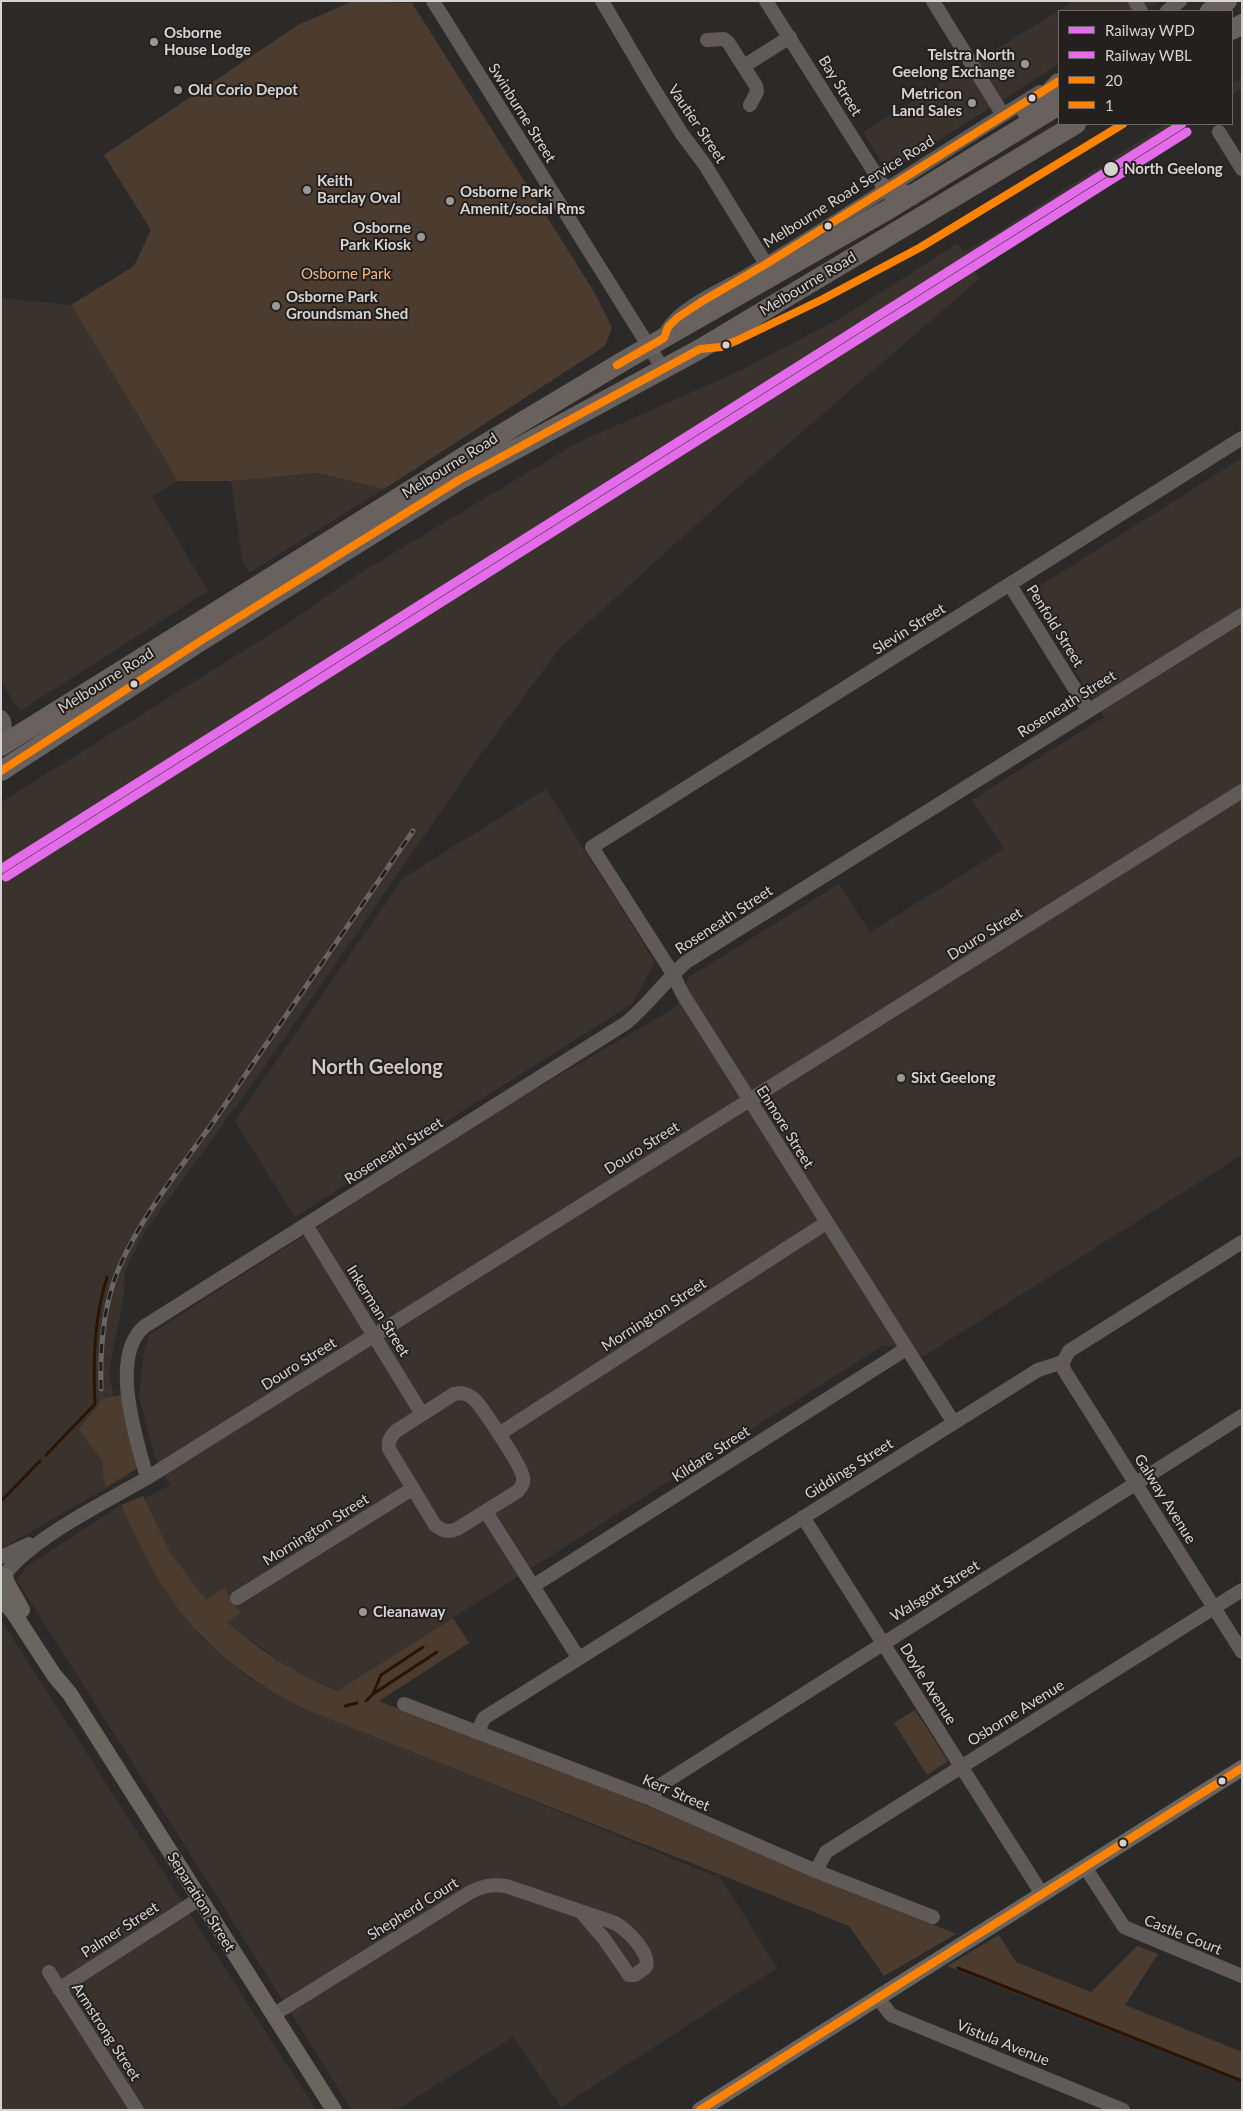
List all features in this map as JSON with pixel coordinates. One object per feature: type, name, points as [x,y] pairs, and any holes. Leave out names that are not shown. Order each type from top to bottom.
[{"type":"highway","points":[[1212,10],[1227,1]]},
{"type":"highway","points":[[929,185],[995,134],[1040,103],[1058,83]]},
{"type":"highway","name":"Melbourne Road","points":[[3,742],[470,453],[889,209],[1058,106]]},
{"type":"highway","name":"Melbourne Road","points":[[10,765],[210,635],[459,480],[663,369],[1074,125]]},
{"type":"highway","points":[[889,209],[894,216],[901,217],[956,185],[986,177]]},
{"type":"highway","points":[[885,189],[911,196]]},
{"type":"highway","points":[[3,742],[10,765]]},
{"type":"main road","name":"Separation Street","points":[[3,1574],[11,1591],[60,1670],[70,1694]]},
{"type":"main road","name":"Separation Street","points":[[1,1598],[13,1612],[49,1669],[70,1694],[334,2110]]},
{"type":"main road","points":[[700,2110],[1242,1768]]},
{"type":"street","name":"Swinburne Street","points":[[433,1],[657,343],[663,369]]},
{"type":"street","name":"Vautier Street","points":[[602,1],[652,86],[682,134],[705,164],[766,264]]},
{"type":"street","name":"Bay Street","points":[[766,1],[885,189]]},
{"type":"street","points":[[1168,10],[1180,1]]},
{"type":"street","points":[[934,2],[1003,115]]},
{"type":"street","points":[[744,66],[790,37]]},
{"type":"street","points":[[708,40],[724,39],[744,66],[756,86],[756,92],[750,105]]},
{"type":"street","name":"Melbourne Road Service Road","points":[[657,343],[677,318],[1058,83]]},
{"type":"street","points":[[1219,132],[1242,169]]},
{"type":"street","name":"Slevin Street","points":[[592,847],[1242,438]]},
{"type":"street","name":"Penfold Street","points":[[1010,585],[1088,710]]},
{"type":"street","name":"Roseneath Street","points":[[147,1478],[128,1405],[130,1353],[137,1335],[149,1323],[626,1023],[638,1014],[686,962],[1242,615]]},
{"type":"street","points":[[1,717],[4,722],[3,742]]},
{"type":"street","name":"Douro Street","points":[[3,1574],[21,1557],[57,1531],[147,1478],[375,1336],[749,1099],[1242,791]]},
{"type":"street","name":"Enmore Street","points":[[592,847],[673,974],[682,993],[826,1223],[954,1423]]},
{"type":"street","name":"Mornington Street","points":[[499,1434],[826,1223]]},
{"type":"street","name":"Inkerman Street","points":[[306,1225],[422,1414]]},
{"type":"street","name":"Giddings Street","points":[[478,1731],[484,1718],[578,1657],[1038,1370],[1063,1362],[1069,1351],[1242,1242]]},
{"type":"street","name":"Kildare Street","points":[[533,1586],[906,1349]]},
{"type":"street","name":"Galway Avenue","points":[[1063,1362],[1064,1370],[1242,1652]]},
{"type":"street","points":[[454,1394],[470,1395],[499,1434],[522,1475],[523,1484],[518,1491],[486,1512],[458,1529],[449,1532],[435,1525],[388,1449],[390,1436],[396,1431],[454,1394]]},
{"type":"street","name":"Walsgott Street","points":[[651,1799],[659,1786],[1242,1416]]},
{"type":"street","name":"Mornington Street","points":[[237,1598],[412,1489]]},
{"type":"street","points":[[486,1512],[578,1657]]},
{"type":"street","name":"Doyle Avenue","points":[[803,1517],[1042,1894]]},
{"type":"street","name":"Douro Street","points":[[1,1557],[57,1531]]},
{"type":"street","name":"Osborne Avenue","points":[[816,1870],[826,1852],[1242,1590]]},
{"type":"street","name":"Kerr Street","points":[[404,1704],[651,1799],[816,1870],[933,1917]]},
{"type":"street","name":"Castle Court","points":[[1085,1867],[1121,1923],[1128,1930],[1242,1976]]},
{"type":"street","name":"Shepherd Court","points":[[273,2015],[480,1887],[506,1886],[615,1924],[628,1932],[647,1960],[646,1967],[635,1975],[629,1975],[605,1940],[582,1913]]},
{"type":"street","name":"Palmer Street","points":[[60,1989],[199,1898]]},
{"type":"street","name":"Armstrong Street","points":[[49,1972],[137,2110]]},
{"type":"street","name":"Vistula Avenue","points":[[878,1998],[891,2015],[1123,2110]]},
{"type":"shaded area","points":[[1074,1],[1159,1],[1145,10],[1060,10]]},
{"type":"shaded area","points":[[1058,11],[1058,65],[888,173],[863,132]]},
{"type":"shaded area","points":[[1242,78],[1242,88],[1233,94],[1233,83]]},
{"type":"shaded area","points":[[1164,125],[1184,125],[997,243],[1002,252],[974,270],[979,279],[728,496],[560,648],[475,762],[253,1083],[144,1233],[125,1270],[124,1293],[109,1372],[129,1475],[1,1549],[1,802],[287,624],[357,575],[577,443],[744,369],[846,315],[958,243],[963,252],[993,235]]},
{"type":"shaded area","points":[[1,298],[71,305],[178,481],[152,496],[208,591],[20,711],[1,682]]},
{"type":"shaded area","points":[[1242,458],[1242,1155],[924,1356],[884,1345],[337,1691],[293,1670],[226,1621],[224,1588],[206,1600],[170,1552],[144,1499],[170,1485],[155,1458],[139,1397],[144,1352],[149,1335],[495,1113],[676,1007],[689,977],[839,884],[870,932],[1004,849],[972,800],[1104,717],[1027,594]]},
{"type":"shaded area","points":[[317,473],[384,489],[249,573],[242,559],[231,481]]},
{"type":"shaded area","points":[[546,789],[655,962],[632,1004],[295,1217],[235,1121],[403,878]]},
{"type":"shaded area","points":[[121,1505],[142,1551],[201,1638],[249,1678],[302,1708],[715,1876],[719,1875],[777,1968],[561,2107],[513,2037],[396,2110],[352,2110],[17,1580],[27,1566]]},
{"type":"shaded area","points":[[1,1620],[316,2110],[1,2110]]},
{"type":"green space","name":"Osborne Park","points":[[353,1],[412,3],[593,290],[612,327],[605,346],[384,489],[317,473],[231,481],[178,481],[71,305],[134,266],[151,230],[104,155],[298,25]]},
{"type":"green space","points":[[127,1394],[143,1465],[106,1487],[103,1462],[79,1429],[98,1406],[101,1399]]},
{"type":"green space","points":[[143,1496],[170,1552],[206,1600],[224,1588],[240,1613],[227,1622],[265,1652],[307,1677],[337,1691],[453,1618],[469,1643],[379,1701],[610,1790],[956,1934],[884,1976],[849,1926],[302,1708],[268,1689],[239,1669],[213,1647],[191,1624],[172,1599],[137,1540],[121,1505]]},
{"type":"green space","points":[[915,1710],[948,1761],[927,1775],[894,1723]]},
{"type":"green space","points":[[999,1935],[1016,1962],[1091,1992],[1137,1946],[1158,1954],[1125,2005],[1242,2052],[1242,2083],[947,1966]]},
{"type":"waterway","points":[[46,1455],[95,1404],[95,1340],[99,1308],[107,1277]]},
{"type":"waterway","points":[[2,1500],[40,1461]]},
{"type":"waterway","points":[[366,1701],[373,1694],[381,1675],[423,1647]]},
{"type":"waterway","points":[[373,1694],[437,1652]]},
{"type":"waterway","points":[[345,1706],[357,1703]]},
{"type":"waterway","points":[[958,1968],[1242,2081]]},
{"type":"railway","points":[[101,1389],[104,1321],[114,1281],[133,1239],[159,1197],[216,1118],[413,831]]},
{"type":"rail line","name":"WPD","points":[[1,869],[1180,125]]},
{"type":"rail line","name":"WBL","points":[[6,877],[1187,132]]},
{"type":"transit line","name":"20","points":[[617,365],[664,338],[668,327],[677,318],[701,302],[766,264],[1058,82]]},
{"type":"transit line","name":"20","points":[[1,771],[202,640],[459,480],[700,349],[721,347],[738,340],[823,299],[921,247],[1121,125]]},
{"type":"transit line","name":"1","points":[[700,2110],[1242,1768]]},
{"type":"place","name":"Osborne House Lodge","points":[[154,42]]},
{"type":"place","name":"Telstra North Geelong Exchange","points":[[1025,64]]},
{"type":"place","name":"Old Corio Depot","points":[[178,90]]},
{"type":"place","name":"Metricon Land Sales","points":[[972,103]]},
{"type":"place","name":"North Geelong","points":[[1111,169]]},
{"type":"place","name":"Keith Barclay Oval","points":[[307,190]]},
{"type":"place","name":"Osborne Park Amenit/social Rms","points":[[450,201]]},
{"type":"place","name":"Osborne Park Kiosk","points":[[421,237]]},
{"type":"place","name":"Osborne Park Groundsman Shed","points":[[276,306]]},
{"type":"place","name":"Sixt Geelong","points":[[901,1078]]},
{"type":"place","name":"Cleanaway","points":[[363,1612]]},
{"type":"district","name":"North Geelong","points":[[377,1068]]}]
